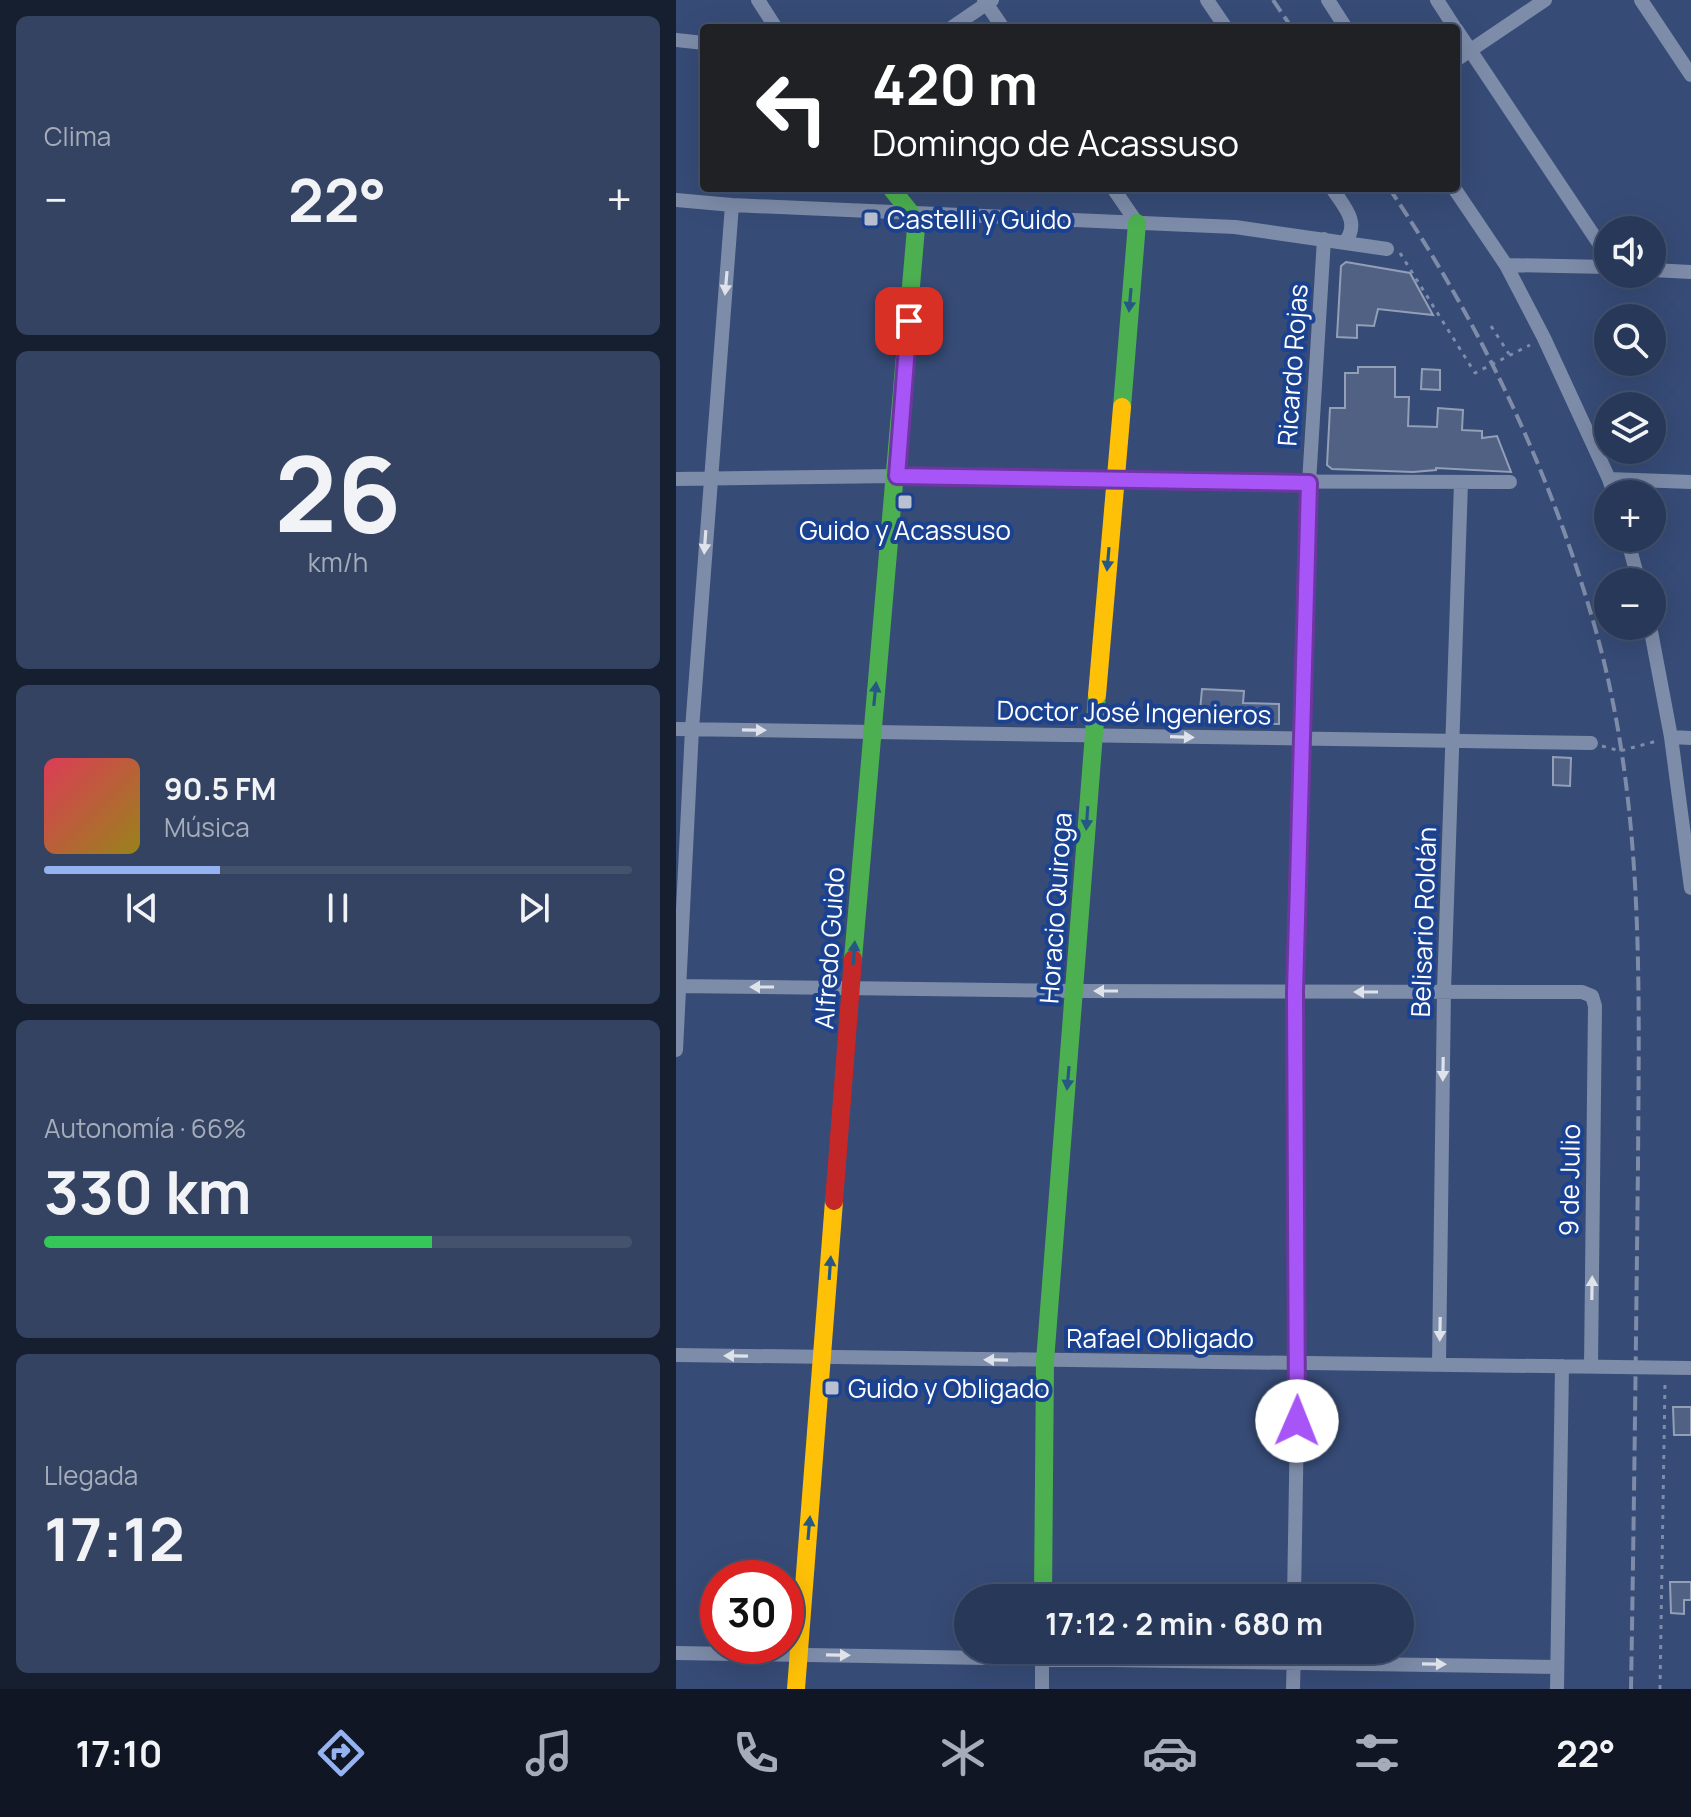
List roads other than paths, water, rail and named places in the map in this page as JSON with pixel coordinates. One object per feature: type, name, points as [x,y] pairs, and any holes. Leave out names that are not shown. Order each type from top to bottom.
[{"type":"street","points":[[758,0],[773,24]]},
{"type":"street","points":[[1207,0],[1223,24]]},
{"type":"street","points":[[1328,0],[1343,24]]},
{"type":"street","points":[[1437,0],[1453,24]]},
{"type":"street","points":[[1460,57],[1545,0]]},
{"type":"street","points":[[1641,0],[1691,75]]},
{"type":"street","points":[[956,24],[987,1],[1001,24]]},
{"type":"street","points":[[1460,35],[1594,236]]},
{"type":"street","points":[[676,40],[700,43]]},
{"type":"street","points":[[894,192],[910,212]]},
{"type":"street","points":[[1116,192],[1137,223]]},
{"type":"street","points":[[1335,192],[1351,217],[1352,228],[1345,242]]},
{"type":"street","points":[[1457,192],[1506,265],[1544,338],[1609,479],[1691,482]]},
{"type":"street","points":[[676,200],[1235,227],[1387,249]]},
{"type":"street","points":[[676,1050],[692,729],[732,205]]},
{"type":"street","name":"Alfredo Guido","points":[[804,1595],[871,731],[897,476],[916,228],[910,212]]},
{"type":"street","name":"Horacio Quiroga","points":[[1043,1584],[1045,1361],[1137,223]]},
{"type":"street","name":"Ricardo Rojas","points":[[1294,1584],[1298,1362],[1295,992],[1309,483],[1324,239]]},
{"type":"street","points":[[1506,265],[1594,267]]},
{"type":"street","points":[[1666,271],[1691,272]]},
{"type":"street","points":[[676,479],[897,476],[1309,483],[1510,482]]},
{"type":"street","name":"Belisario Roldán","points":[[1439,1364],[1444,991],[1461,482]]},
{"type":"street","points":[[1653,640],[1671,737],[1691,888]]},
{"type":"street","name":"Doctor José Ingenieros","points":[[676,729],[1591,743]]},
{"type":"street","points":[[1671,737],[1691,738]]},
{"type":"street","points":[[678,986],[1075,991],[1444,991]]},
{"type":"street","name":"9 de Julio","points":[[1444,991],[1582,992],[1592,996],[1595,1006],[1591,1366]]},
{"type":"street","name":"Rafael Obligado","points":[[676,1355],[1691,1368]]},
{"type":"street","points":[[1557,1689],[1562,1366]]},
{"type":"street","points":[[676,1653],[700,1653]]},
{"type":"street","points":[[804,1654],[954,1654]]},
{"type":"street","points":[[1414,1661],[1557,1667]]},
{"type":"street","name":"Alfredo Guido","points":[[796,1689],[798,1664]]},
{"type":"street","points":[[1042,1664],[1042,1689]]},
{"type":"street","points":[[1293,1689],[1294,1664]]},
{"type":"railway","points":[[1273,0],[1289,24]]},
{"type":"railway","points":[[1392,192],[1482,344],[1509,398],[1556,509],[1594,624],[1611,691],[1623,758],[1636,893],[1639,1029],[1631,1689]]},
{"type":"place","name":"Castelli y Guido","points":[[871,219]]},
{"type":"place","name":"Guido y Acassuso","points":[[905,502]]},
{"type":"place","name":"Guido y Obligado","points":[[832,1388]]}]
